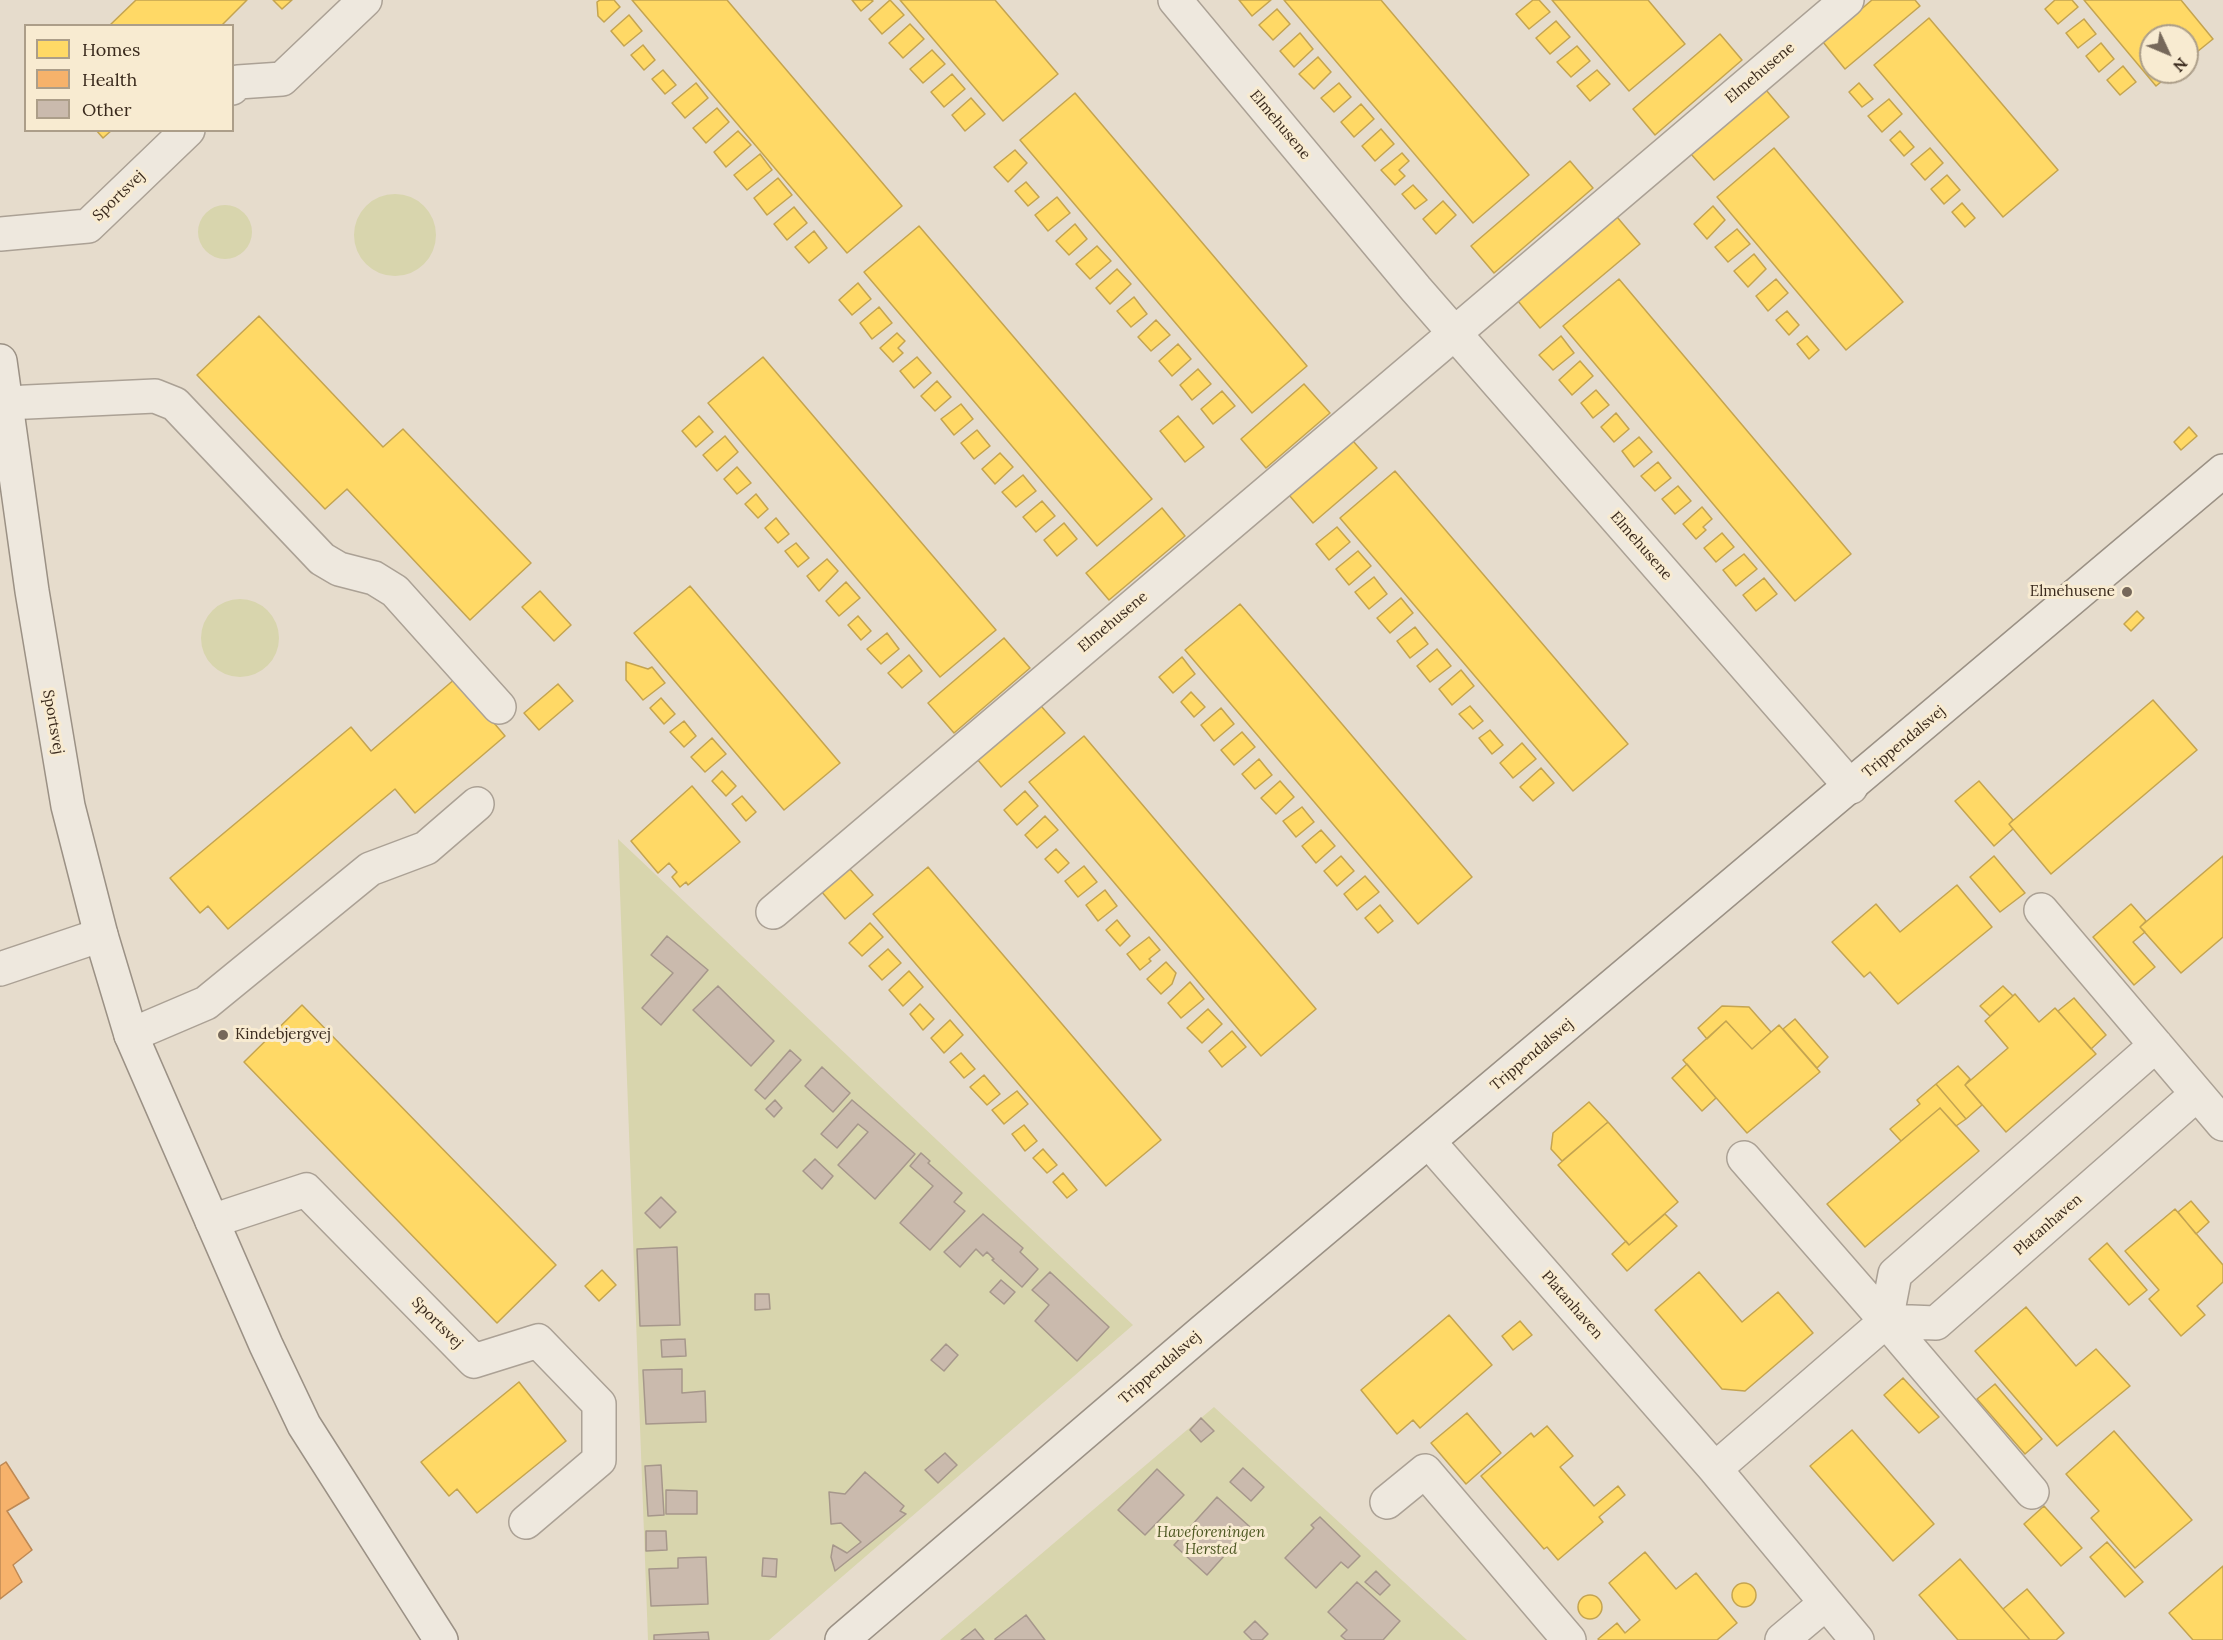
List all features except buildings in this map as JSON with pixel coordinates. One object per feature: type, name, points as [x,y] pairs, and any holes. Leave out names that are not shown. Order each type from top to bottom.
[{"type":"street","points":[[234,86],[238,82],[282,80],[365,0]]},
{"type":"street","name":"Elmehusene","points":[[1175,0],[1454,333],[1851,787]]},
{"type":"street","name":"Elmehusene","points":[[773,912],[1846,0]]},
{"type":"street","name":"Sportsvej","points":[[0,234],[88,226],[186,132]]},
{"type":"street","name":"Sportsvej","points":[[0,361],[32,591],[68,806],[100,935],[131,1035],[266,1345],[304,1425],[441,1640]]},
{"type":"street","points":[[6,403],[155,396],[175,404],[322,559],[339,569],[374,578],[395,591],[499,706]]},
{"type":"street","name":"Trippendalsvej","points":[[842,1640],[1195,1338],[2223,471]]},
{"type":"street","points":[[131,1035],[206,1003],[370,869],[426,848],[477,804]]},
{"type":"street","points":[[2041,910],[2223,1124]]},
{"type":"street","points":[[0,969],[100,935]]},
{"type":"street","points":[[1715,1469],[1886,1321],[1895,1274],[2156,1045]]},
{"type":"street","name":"Platanhaven","points":[[1886,1321],[1936,1323],[2197,1094]]},
{"type":"street","name":"Platanhaven","points":[[1430,1142],[1715,1469],[1857,1640]]},
{"type":"street","points":[[1744,1158],[2032,1492]]},
{"type":"street","name":"Sportsvej","points":[[212,1221],[306,1190],[474,1360],[538,1341],[599,1404],[599,1460],[526,1522]]},
{"type":"street","points":[[1387,1502],[1425,1471],[1569,1640]]},
{"type":"street","points":[[1782,1640],[1826,1604]]},
{"type":"green space","points":[[395,194],[411,197],[424,206],[433,219],[436,235],[433,251],[424,264],[411,273],[395,276],[379,273],[366,264],[357,251],[354,235],[357,219],[366,206],[379,197]]},
{"type":"green space","points":[[220,205],[230,205],[240,209],[248,217],[252,232],[248,247],[240,255],[230,259],[220,259],[210,255],[202,247],[198,237],[198,227],[202,217],[210,209]]},
{"type":"green space","points":[[232,599],[248,599],[262,605],[273,616],[279,630],[279,646],[273,660],[262,671],[248,677],[232,677],[218,671],[207,660],[201,646],[201,630],[207,616],[218,605]]},
{"type":"green space","points":[[618,839],[1133,1325],[769,1640],[648,1640]]},
{"type":"green space","name":"Haveforeningen Hersted","points":[[1214,1407],[1467,1640],[940,1640]]},
{"type":"place","name":"Elmehusene","points":[[2127,592]]},
{"type":"place","name":"Kindebjergvej","points":[[223,1035]]}]
